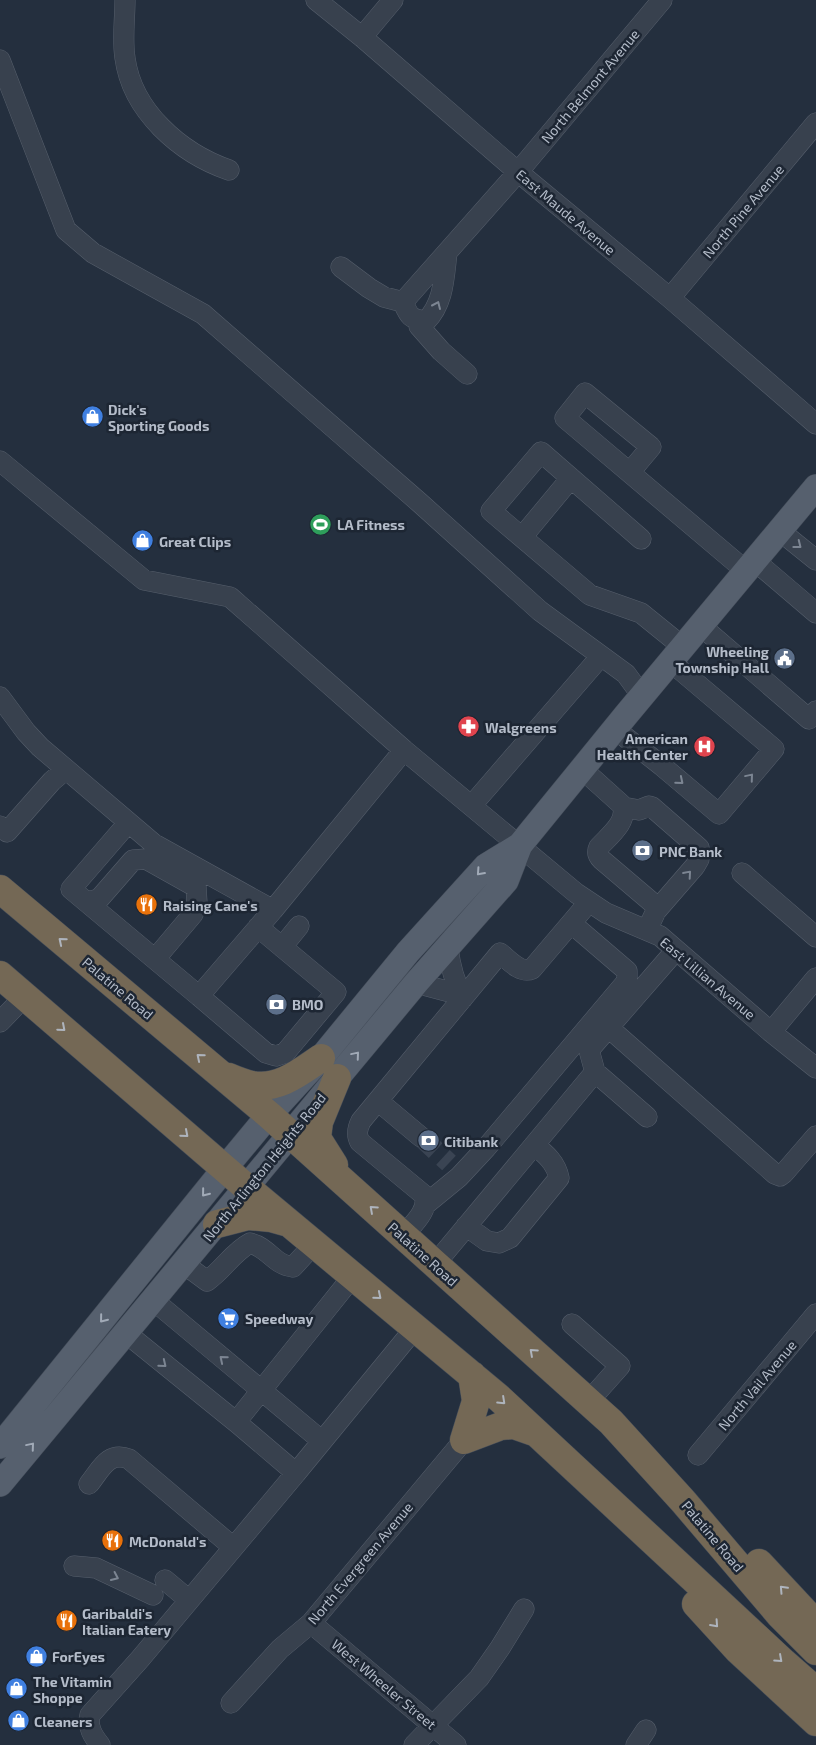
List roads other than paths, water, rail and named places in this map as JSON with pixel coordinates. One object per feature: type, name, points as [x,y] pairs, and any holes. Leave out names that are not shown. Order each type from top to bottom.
[{"type":"highway","name":"Palatine Road","points":[[0,889],[270,1115],[611,1422],[683,1501],[780,1615],[816,1651]]},
{"type":"highway","points":[[0,975],[246,1187],[472,1375],[816,1691]]},
{"type":"highway","points":[[221,1074],[252,1085],[266,1086],[282,1083],[329,1068],[317,1138],[343,1182]]},
{"type":"highway","points":[[217,1224],[248,1216],[272,1218],[290,1223]]},
{"type":"highway","points":[[464,1440],[476,1402],[472,1375]]},
{"type":"highway","points":[[611,1422],[688,1487],[816,1624]]},
{"type":"highway","points":[[464,1440],[501,1426],[514,1425],[534,1432]]},
{"type":"highway","points":[[576,1471],[738,1650],[816,1722]]},
{"type":"main road","name":"North Arlington Heights Road","points":[[3,1436],[270,1115],[329,1068],[416,983],[506,881],[520,845],[816,488]]},
{"type":"main road","name":"North Arlington Heights Road","points":[[0,1484],[290,1134],[329,1068],[408,952],[486,866],[520,845]]},
{"type":"street","points":[[125,0],[125,57],[132,86],[146,111],[171,136],[194,155],[229,170]]},
{"type":"street","name":"East Maude Avenue","points":[[316,0],[670,298],[816,424]]},
{"type":"street","points":[[362,37],[393,0]]},
{"type":"street","name":"North Belmont Avenue","points":[[403,302],[518,172],[662,0]]},
{"type":"street","points":[[0,60],[66,230],[93,253],[203,314],[420,503],[540,611],[626,674],[642,696]]},
{"type":"street","name":"North Pine Avenue","points":[[670,298],[816,123]]},
{"type":"street","points":[[341,267],[384,297],[403,302],[408,315],[415,319],[426,321],[433,314],[441,296],[447,253]]},
{"type":"street","points":[[420,320],[419,326],[424,332],[447,357],[467,374]]},
{"type":"street","points":[[615,729],[719,814],[774,749],[677,654],[641,612],[590,595],[491,511],[541,452],[641,539]]},
{"type":"street","name":"East Lillian Avenue","points":[[0,461],[144,580],[230,597],[404,750],[576,893],[606,913],[660,936],[771,1032],[816,1068]]},
{"type":"street","points":[[630,472],[750,566],[816,613]]},
{"type":"street","points":[[522,537],[571,478]]},
{"type":"street","points":[[780,531],[816,560]]},
{"type":"street","points":[[701,626],[809,718],[816,711]]},
{"type":"street","points":[[472,805],[601,656]]},
{"type":"street","points":[[0,697],[31,738],[65,770],[154,844],[273,910]]},
{"type":"street","points":[[199,996],[273,910],[404,750]]},
{"type":"street","points":[[582,769],[623,807],[640,810],[648,806],[652,807],[699,848],[699,859],[695,866],[656,911],[647,930]]},
{"type":"street","points":[[0,826],[7,832],[52,781],[65,770]]},
{"type":"street","points":[[623,807],[624,815],[622,820],[599,847],[597,851],[598,856],[655,905],[656,911]]},
{"type":"street","points":[[128,823],[71,889],[266,1053],[276,1056],[285,1053],[336,992],[258,927]]},
{"type":"street","points":[[88,902],[99,899],[133,860],[146,859],[196,887],[196,922],[151,956]]},
{"type":"street","points":[[107,919],[107,905],[140,866],[139,861]]},
{"type":"street","points":[[742,873],[816,937]]},
{"type":"street","points":[[151,956],[184,908],[186,903],[184,880]]},
{"type":"street","points":[[426,1204],[424,1195],[360,1142],[357,1132],[361,1121],[500,953],[520,969],[528,971],[532,969],[589,902]]},
{"type":"street","points":[[404,1236],[426,1204],[456,1168],[486,1148],[627,981],[627,971],[571,923]]},
{"type":"street","points":[[282,947],[299,926]]},
{"type":"street","points":[[448,947],[455,983],[463,998]]},
{"type":"street","points":[[646,1117],[595,1072],[589,1050],[676,950]]},
{"type":"street","points":[[771,1032],[816,978]]},
{"type":"street","points":[[416,983],[450,992],[463,998]]},
{"type":"street","points":[[0,1022],[25,996]]},
{"type":"street","points":[[609,1028],[775,1174],[780,1176],[784,1173],[816,1136]]},
{"type":"street","points":[[435,1264],[595,1072]]},
{"type":"street","points":[[378,1101],[420,1137]]},
{"type":"street","points":[[466,1226],[488,1241],[499,1243],[510,1238],[558,1178],[557,1169],[547,1156],[534,1145]]},
{"type":"street","points":[[184,1264],[207,1281],[217,1274],[242,1247],[250,1242],[260,1245],[283,1266],[293,1267],[314,1244]]},
{"type":"street","points":[[236,1422],[354,1276]]},
{"type":"street","points":[[153,1300],[322,1441]]},
{"type":"street","name":"North Vail Avenue","points":[[698,1456],[816,1314]]},
{"type":"street","points":[[572,1324],[620,1366],[588,1402]]},
{"type":"street","points":[[100,1745],[90,1730],[88,1722],[90,1715],[296,1473],[415,1328]]},
{"type":"street","points":[[126,1333],[296,1473]]},
{"type":"street","name":"North Evergreen Avenue","points":[[231,1703],[280,1649],[311,1623],[464,1440]]},
{"type":"street","points":[[89,1484],[113,1457],[120,1456],[129,1459],[233,1547]]},
{"type":"street","points":[[74,1566],[96,1568],[159,1588],[189,1600]]},
{"type":"street","points":[[414,1745],[479,1678],[524,1608]]},
{"type":"street","name":"West Wheeler Street","points":[[311,1623],[456,1745]]},
{"type":"tunnel","points":[[421,1137],[449,1163]]},
{"type":"place","name":"Dick's Sporting Goods","points":[[92,417]]},
{"type":"place","name":"LA Fitness","points":[[321,524]]},
{"type":"place","name":"Great Clips","points":[[143,541]]},
{"type":"place","name":"Wheeling Township Hall","points":[[785,659]]},
{"type":"place","name":"Walgreens","points":[[469,727]]},
{"type":"place","name":"American Health Center","points":[[704,746]]},
{"type":"place","name":"PNC Bank","points":[[643,851]]},
{"type":"place","name":"Raising Cane's","points":[[147,905]]},
{"type":"place","name":"BMO","points":[[276,1004]]},
{"type":"place","name":"Citibank","points":[[428,1141]]},
{"type":"place","name":"Speedway","points":[[229,1318]]},
{"type":"place","name":"McDonald's","points":[[113,1541]]},
{"type":"place","name":"Garibaldi's Italian Eatery","points":[[66,1621]]},
{"type":"place","name":"ForEyes","points":[[36,1656]]},
{"type":"place","name":"The Vitamin Shoppe","points":[[17,1689]]},
{"type":"place","name":"Cleaners","points":[[18,1721]]}]
